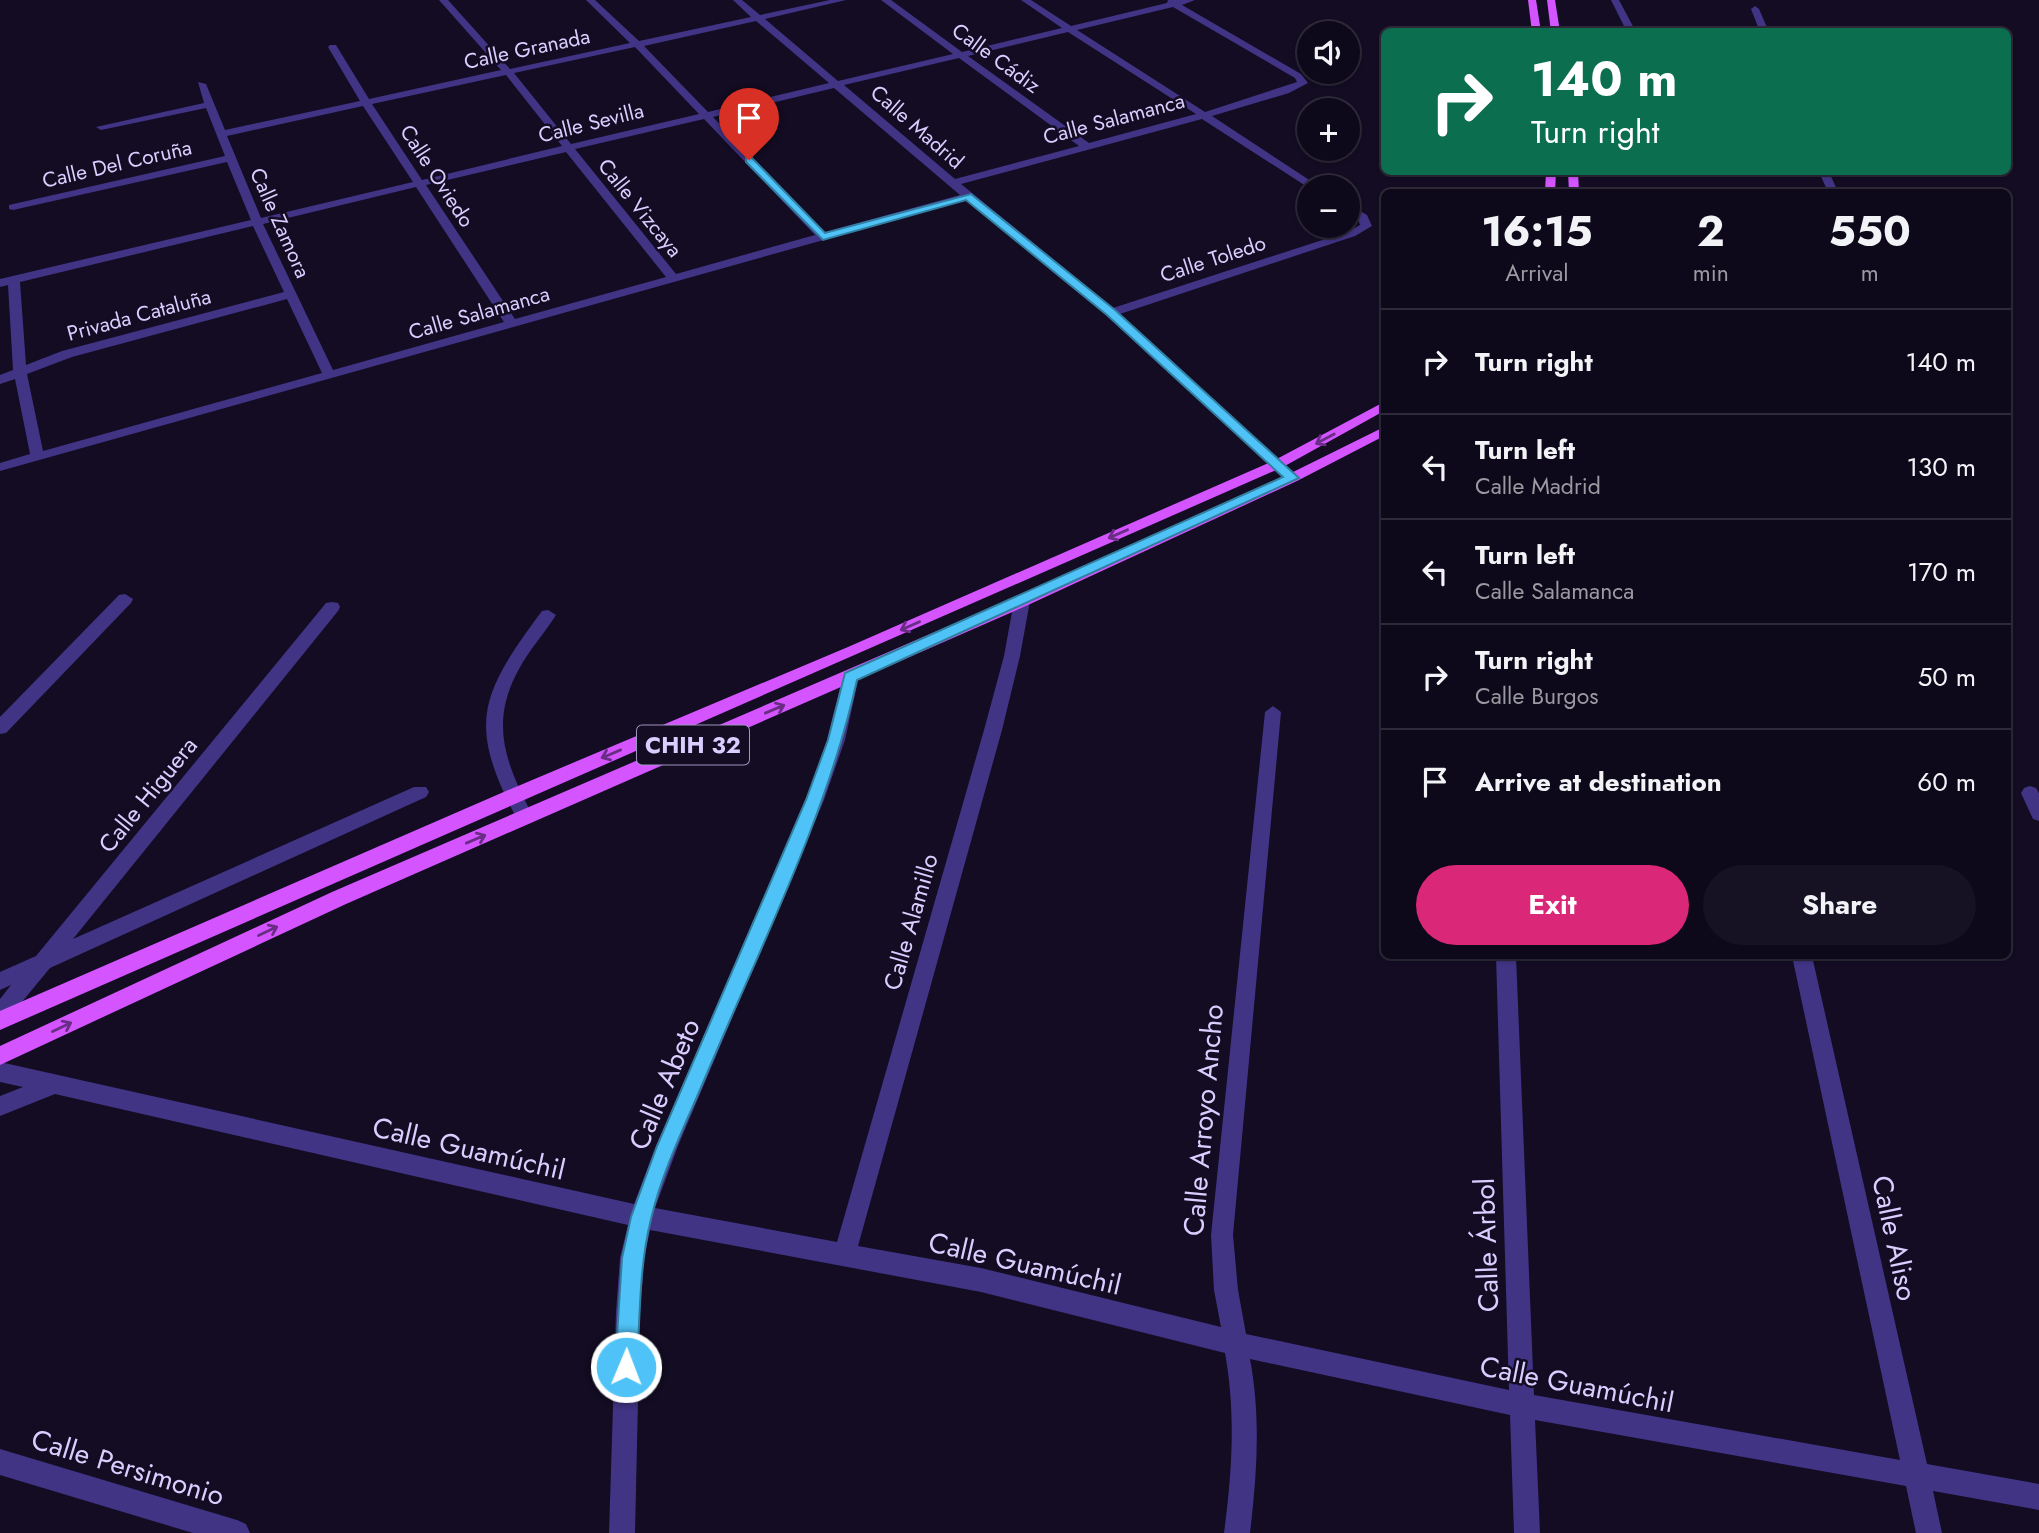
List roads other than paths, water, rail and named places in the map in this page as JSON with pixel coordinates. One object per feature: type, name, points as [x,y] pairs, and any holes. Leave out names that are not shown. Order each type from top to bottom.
[{"type":"main road","points":[[1532,0],[1536,28]]},
{"type":"main road","points":[[1551,0],[1555,28]]},
{"type":"main road","name":"CHIH 32","points":[[0,1021],[1278,464],[1381,408]]},
{"type":"main road","name":"CHIH 32","points":[[0,1056],[339,898],[1022,601],[1292,478],[1381,433]]},
{"type":"street","name":"Calle Vizcaya","points":[[443,0],[508,72],[673,278]]},
{"type":"street","points":[[590,0],[637,44],[823,237]]},
{"type":"street","name":"Calle Madrid","points":[[737,0],[1111,313],[1292,478]]},
{"type":"street","name":"Calle Granada","points":[[220,134],[842,0]]},
{"type":"street","name":"Calle Cádiz","points":[[885,0],[957,55],[1086,146]]},
{"type":"street","points":[[1025,0],[1297,176]]},
{"type":"street","name":"Calle Sevilla","points":[[7,281],[1070,29],[1171,2],[1191,0]]},
{"type":"street","points":[[1615,0],[1630,28]]},
{"type":"street","name":"Calle Salamanca","points":[[953,183],[1201,116],[1300,86],[1303,80],[1171,2]]},
{"type":"street","points":[[1755,9],[1763,28]]},
{"type":"street","name":"Calle Oviedo","points":[[332,47],[512,324]]},
{"type":"street","name":"Calle Zamora","points":[[201,84],[257,222],[330,376]]},
{"type":"street","points":[[101,127],[208,105]]},
{"type":"street","name":"Calle Del Coruña","points":[[13,207],[229,158]]},
{"type":"street","name":"Calle Salamanca","points":[[0,467],[968,196]]},
{"type":"street","name":"Calle Toledo","points":[[1360,215],[1366,226],[1360,229]]},
{"type":"street","name":"Calle Toledo","points":[[1111,313],[1339,238]]},
{"type":"street","points":[[7,281],[20,371],[37,456]]},
{"type":"street","name":"Privada Cataluña","points":[[0,380],[67,354],[291,294]]},
{"type":"street","points":[[0,727],[125,599]]},
{"type":"street","name":"Calle Alamillo","points":[[844,1256],[993,730],[1012,656],[1022,601]]},
{"type":"street","name":"Calle Higuera","points":[[0,1014],[332,607]]},
{"type":"street","points":[[524,818],[512,796],[494,746],[491,722],[504,678],[516,657],[548,615]]},
{"type":"street","name":"Calle Abeto","points":[[622,1533],[628,1312],[632,1258],[641,1217],[667,1146],[815,800],[836,740],[851,677]]},
{"type":"street","name":"Calle Arroyo Ancho","points":[[1237,1533],[1245,1467],[1245,1415],[1226,1290],[1222,1235],[1273,712]]},
{"type":"street","points":[[0,981],[420,792]]},
{"type":"street","points":[[2030,793],[2039,814]]},
{"type":"street","name":"Calle Árbol","points":[[1506,959],[1527,1533]]},
{"type":"street","name":"Calle Aliso","points":[[1803,959],[1929,1533]]},
{"type":"street","name":"Calle Guamúchil","points":[[0,1072],[641,1217],[981,1280],[1234,1343],[1521,1405],[2039,1497]]},
{"type":"street","points":[[0,1106],[54,1085]]},
{"type":"street","name":"Calle Persimonio","points":[[0,1462],[237,1533]]}]
